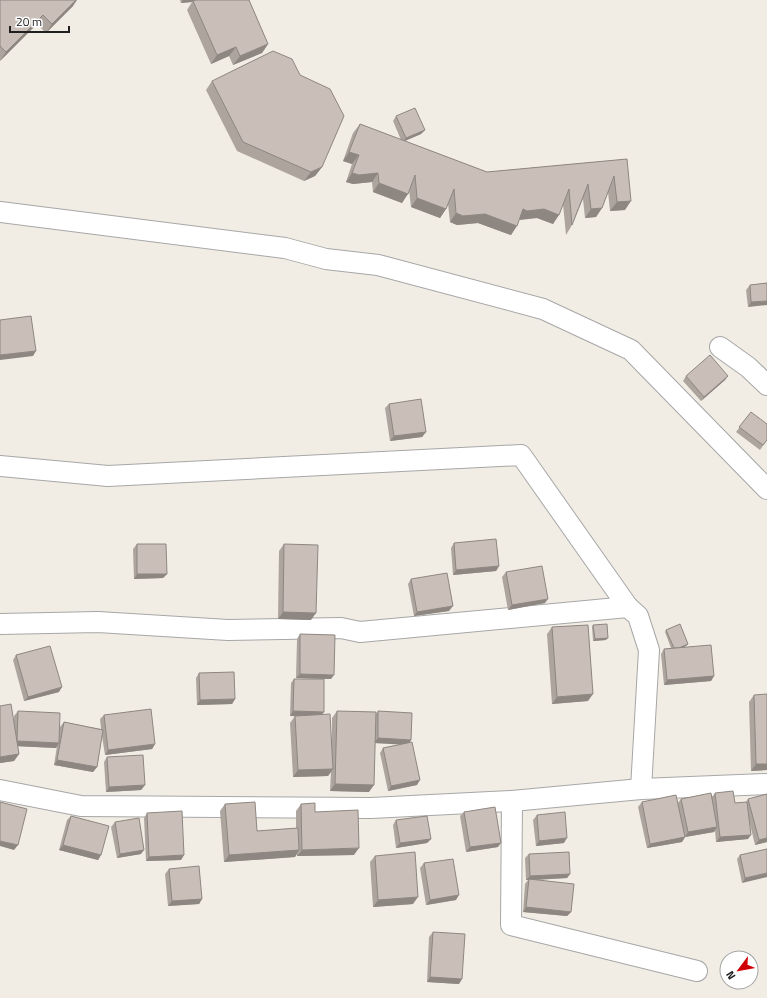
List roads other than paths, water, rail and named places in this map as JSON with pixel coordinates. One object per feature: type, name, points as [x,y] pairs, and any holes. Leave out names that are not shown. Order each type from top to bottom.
[{"type":"street","points":[[0,212],[285,248],[326,259],[378,264],[543,309],[630,350],[767,489]]},
{"type":"street","points":[[720,347],[748,367],[767,385]]},
{"type":"street","points":[[0,466],[108,476],[521,455],[628,606],[638,616],[649,650],[641,789]]},
{"type":"street","points":[[0,624],[98,622],[228,630],[342,628],[360,632],[628,606]]},
{"type":"street","points":[[0,790],[81,806],[371,808],[512,801],[641,789],[767,784]]},
{"type":"street","points":[[512,801],[511,925],[697,971]]}]
